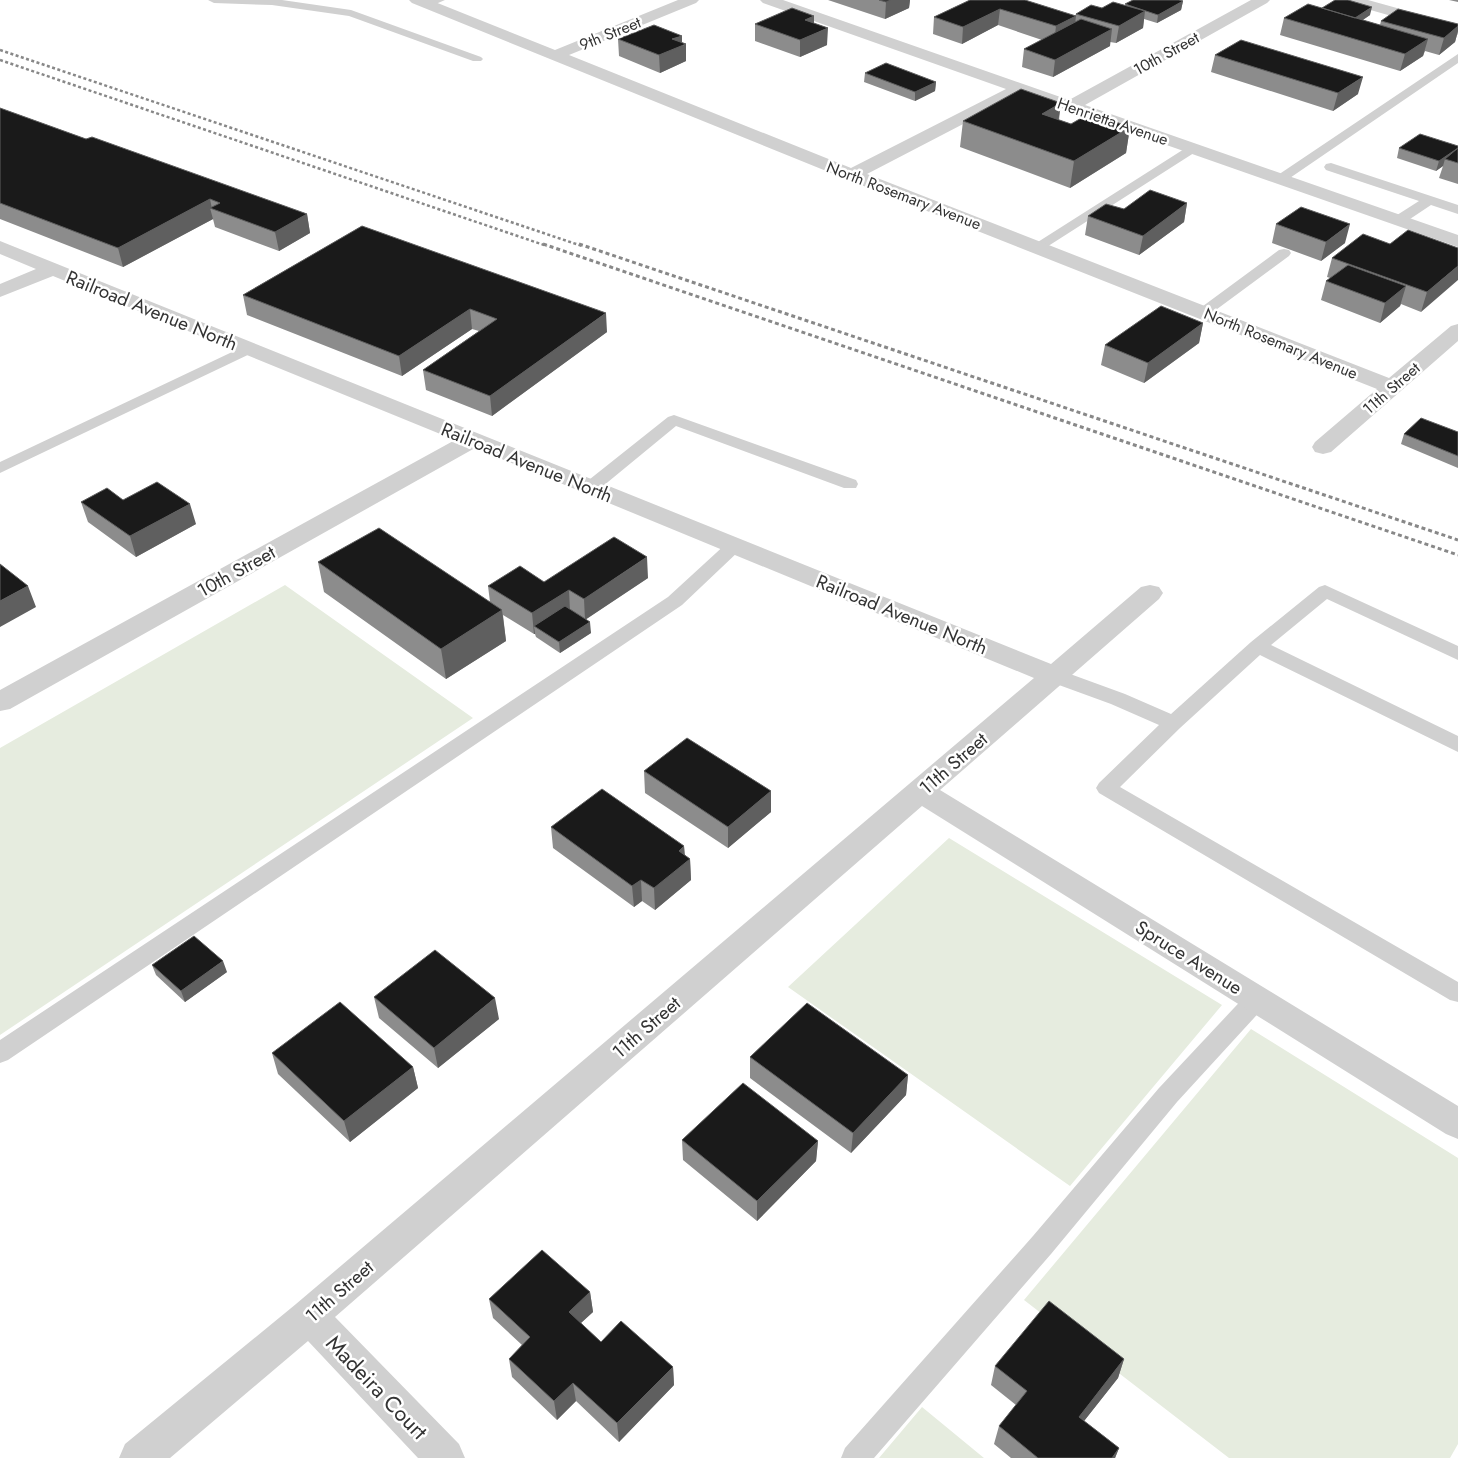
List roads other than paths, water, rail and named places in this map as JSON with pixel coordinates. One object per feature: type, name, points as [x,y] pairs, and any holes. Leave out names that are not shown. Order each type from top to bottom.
[{"type":"street","name":"9th Street","points":[[556,55],[691,0]]},
{"type":"street","name":"Henrietta Avenue","points":[[768,0],[1458,241]]},
{"type":"street","name":"10th Street","points":[[1070,106],[1262,0]]},
{"type":"street","points":[[1352,0],[1458,30]]},
{"type":"street","name":"North Rosemary Avenue","points":[[428,1],[852,175],[1392,387]]},
{"type":"street","points":[[852,175],[1020,88]]},
{"type":"street","name":"Railroad Avenue North","points":[[0,247],[1055,676]]},
{"type":"street","points":[[0,291],[52,269]]},
{"type":"street","name":"11th Street","points":[[1323,447],[1458,330]]},
{"type":"street","name":"10th Street","points":[[0,702],[473,440]]},
{"type":"street","name":"11th Street","points":[[139,1458],[309,1316],[1150,593]]},
{"type":"street","name":"Spruce Avenue","points":[[920,790],[1458,1124]]},
{"type":"street","name":"Madeira Court","points":[[309,1316],[445,1458]]},
{"type":"lane","points":[[214,0],[272,2],[351,13],[477,59]]},
{"type":"lane","points":[[1280,178],[1458,58]]},
{"type":"lane","points":[[1037,247],[1192,148]]},
{"type":"lane","points":[[1331,167],[1458,210]]},
{"type":"lane","points":[[1399,220],[1430,200]]},
{"type":"lane","points":[[1204,312],[1284,253]]},
{"type":"lane","points":[[0,468],[249,349]]},
{"type":"lane","points":[[591,487],[674,420],[850,484]]},
{"type":"lane","points":[[0,1053],[675,601],[734,546]]},
{"type":"lane","points":[[1458,654],[1325,591],[1258,646],[1106,788],[1458,993]]},
{"type":"lane","points":[[1258,646],[1458,745]]},
{"type":"lane","points":[[1055,676],[1118,699],[1174,723]]},
{"type":"lane","points":[[855,1458],[1042,1246],[1168,1095],[1257,999]]},
{"type":"railway","points":[[0,50],[582,246]]},
{"type":"railway","points":[[0,60],[547,246]]},
{"type":"railway","points":[[543,244],[1458,555]]},
{"type":"railway","points":[[579,244],[1458,540]]}]
